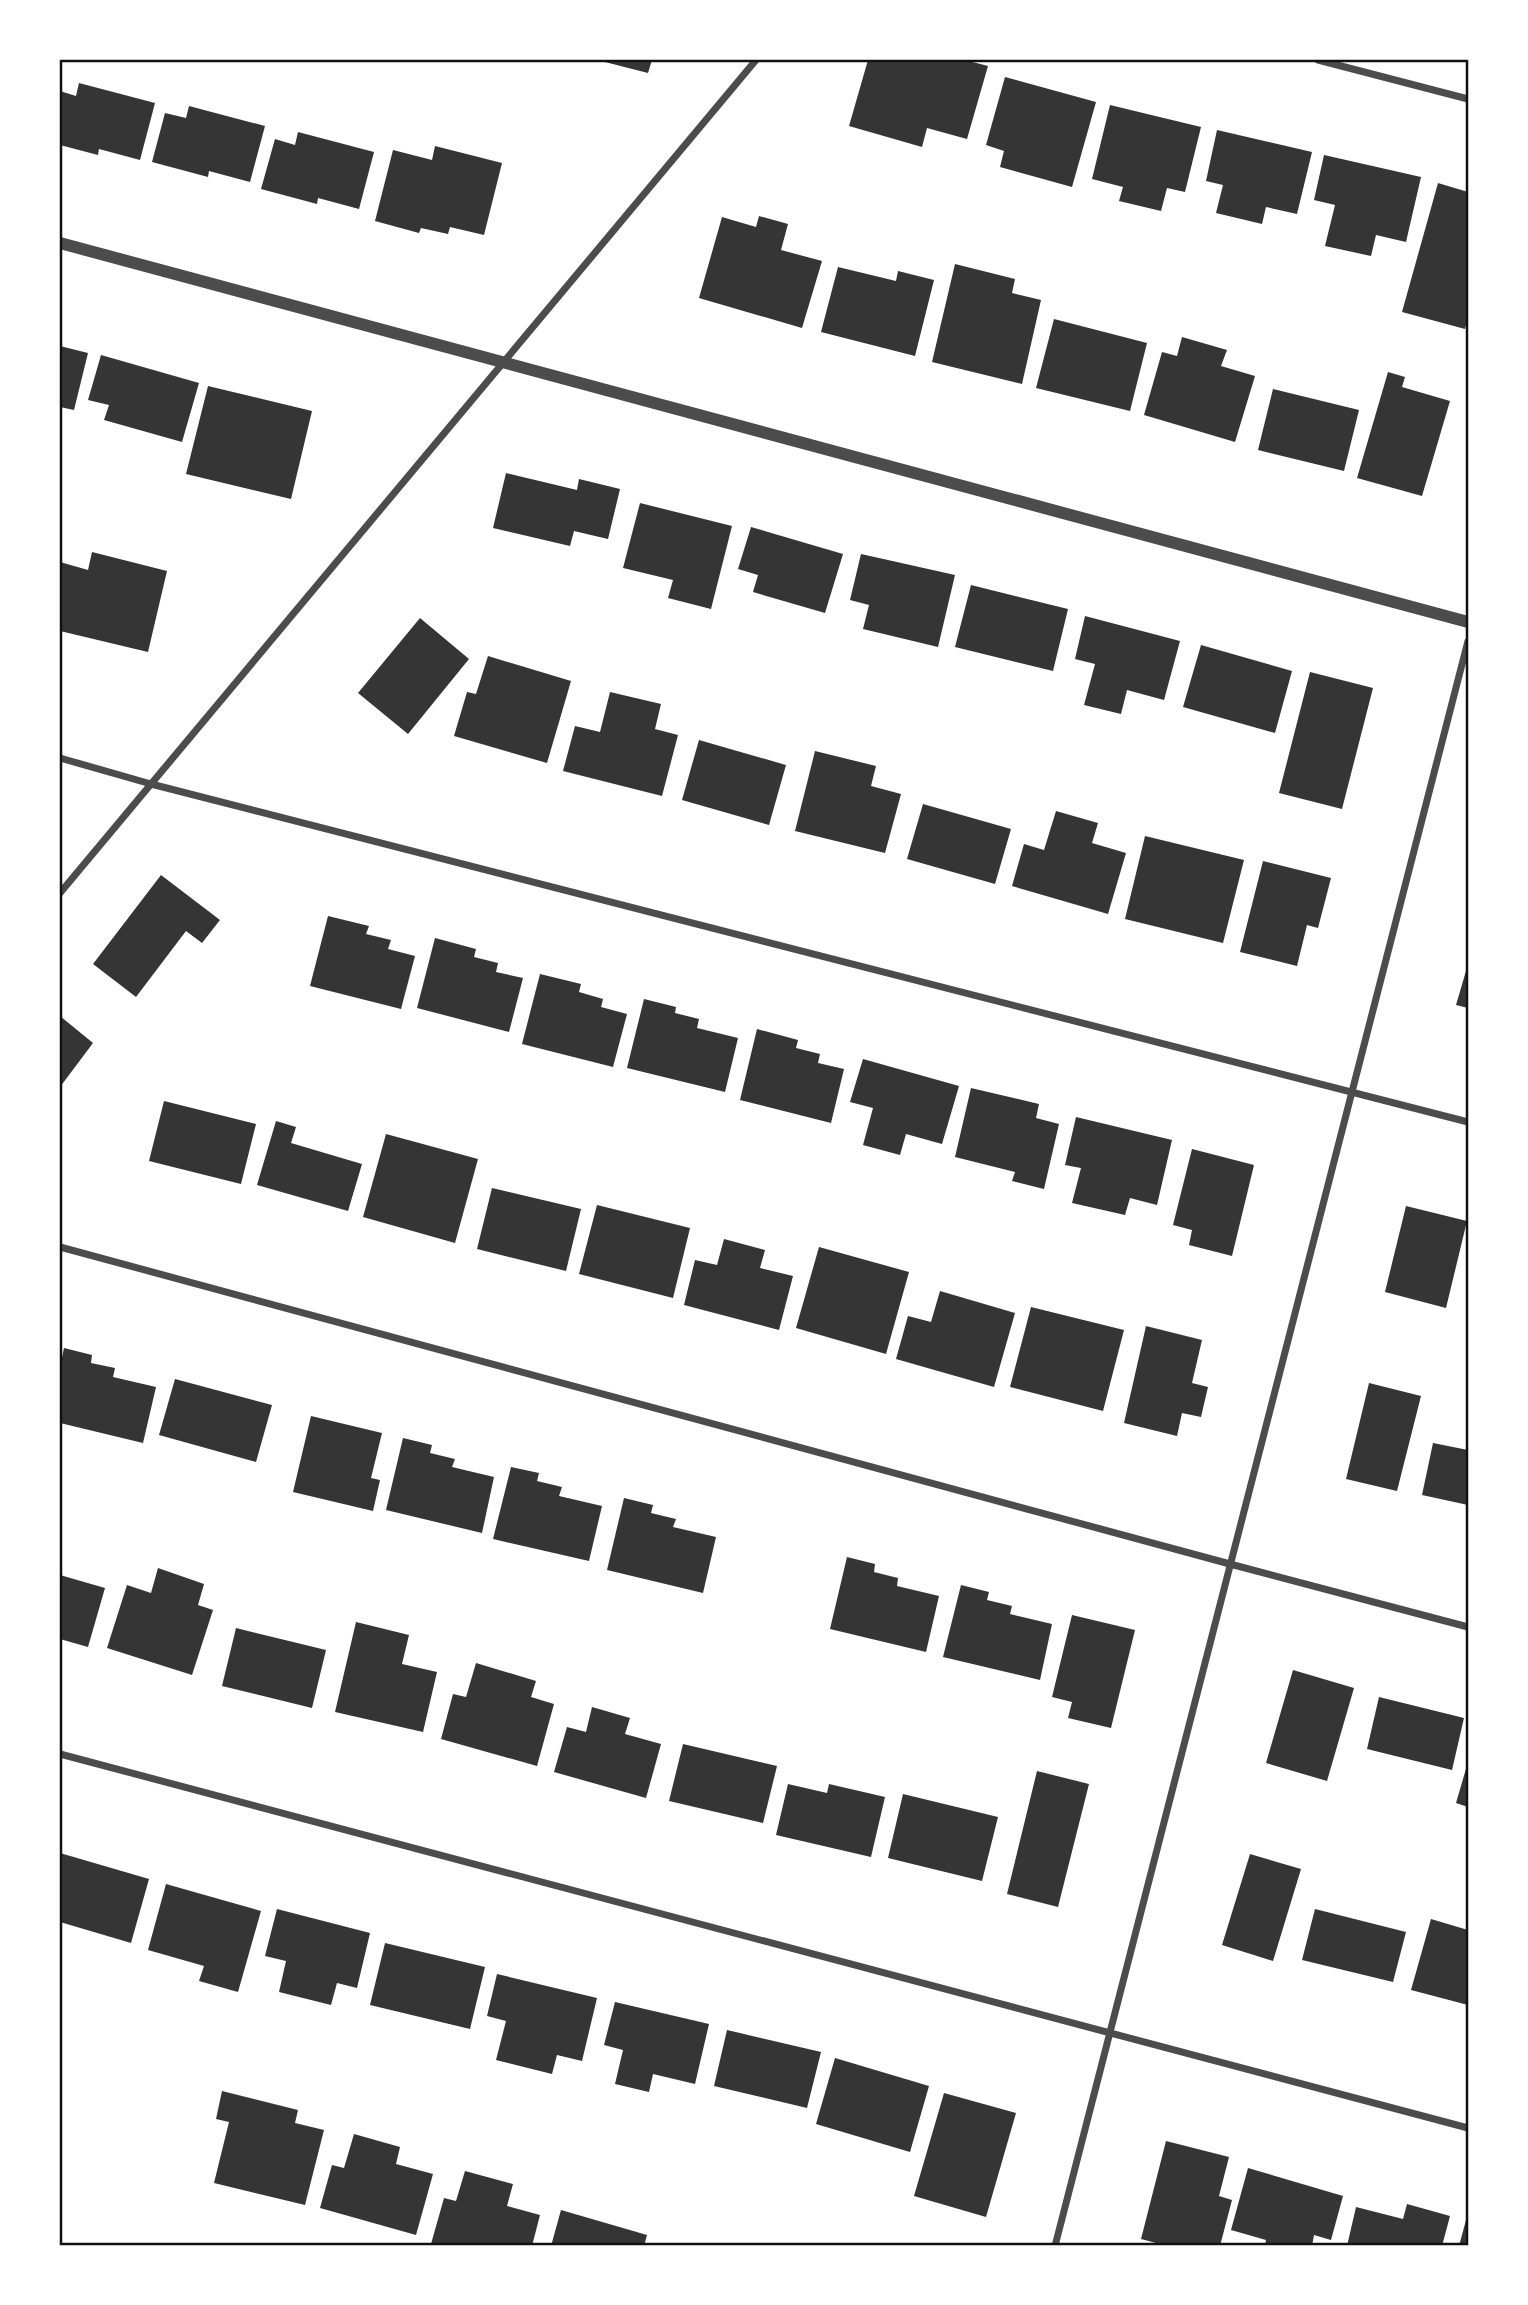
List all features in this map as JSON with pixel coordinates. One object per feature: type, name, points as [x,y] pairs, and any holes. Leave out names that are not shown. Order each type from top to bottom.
[{"type":"street","points":[[60,893],[756,60]]},
{"type":"street","points":[[1318,60],[1468,99]]},
{"type":"street","points":[[60,243],[1468,622]]},
{"type":"street","points":[[1055,2245],[1468,641]]},
{"type":"street","points":[[60,758],[151,784],[1468,1122]]},
{"type":"street","points":[[60,1247],[1468,1627]]},
{"type":"street","points":[[60,1754],[1468,2128]]},
{"type":"building","points":[[597,60],[652,60],[648,73]]},
{"type":"building","points":[[868,60],[965,60],[988,66],[967,139],[927,128],[922,147],[849,126]]},
{"type":"building","points":[[1005,77],[1096,102],[1072,187],[1000,167],[1004,151],[986,145]]},
{"type":"building","points":[[79,83],[155,103],[140,160],[99,149],[98,155],[60,145],[60,91],[76,96]]},
{"type":"building","points":[[1110,105],[1201,127],[1185,192],[1167,188],[1161,211],[1119,201],[1123,187],[1092,179]]},
{"type":"building","points":[[189,106],[265,126],[250,182],[209,171],[208,177],[152,162],[165,113],[186,118]]},
{"type":"building","points":[[1217,130],[1312,152],[1297,214],[1266,207],[1262,224],[1216,213],[1223,185],[1206,181]]},
{"type":"building","points":[[298,132],[374,152],[359,209],[318,198],[317,204],[261,189],[275,139],[295,145]]},
{"type":"building","points":[[435,146],[502,163],[484,235],[450,227],[448,234],[421,228],[419,233],[375,221],[393,150],[432,160]]},
{"type":"building","points":[[1324,155],[1421,177],[1406,242],[1376,235],[1371,256],[1325,246],[1335,205],[1314,200]]},
{"type":"building","points":[[1438,183],[1468,192],[1468,317],[1465,329],[1402,312]]},
{"type":"building","points":[[759,216],[788,224],[781,250],[822,261],[802,328],[699,298],[722,217],[756,227]]},
{"type":"building","points":[[955,264],[1015,279],[1012,293],[1041,300],[1022,384],[932,362]]},
{"type":"building","points":[[838,267],[896,281],[898,271],[934,280],[915,356],[821,332]]},
{"type":"building","points":[[1054,319],[1147,343],[1130,411],[1036,388]]},
{"type":"building","points":[[1182,337],[1227,350],[1221,366],[1255,376],[1235,442],[1144,415],[1162,352],[1177,356]]},
{"type":"building","points":[[60,346],[88,353],[74,410],[60,407]]},
{"type":"building","points":[[101,355],[199,383],[182,442],[104,420],[109,405],[88,400]]},
{"type":"building","points":[[1388,372],[1405,377],[1402,387],[1450,401],[1422,496],[1357,478]]},
{"type":"building","points":[[208,386],[312,411],[291,499],[186,474]]},
{"type":"building","points":[[1273,389],[1359,410],[1344,471],[1258,450]]},
{"type":"building","points":[[506,473],[577,490],[579,479],[620,489],[608,539],[574,531],[570,546],[493,528]]},
{"type":"building","points":[[640,503],[732,526],[711,609],[668,598],[673,580],[623,568]]},
{"type":"building","points":[[751,527],[843,554],[825,613],[753,592],[758,575],[738,569]]},
{"type":"building","points":[[92,552],[167,571],[148,652],[60,631],[60,562],[88,570]]},
{"type":"building","points":[[861,554],[955,575],[938,647],[863,629],[869,605],[850,600]]},
{"type":"building","points":[[971,585],[1068,609],[1053,671],[955,647]]},
{"type":"building","points":[[1085,616],[1180,641],[1164,700],[1127,690],[1121,714],[1084,705],[1095,664],[1075,659]]},
{"type":"building","points":[[420,618],[469,659],[408,734],[358,693]]},
{"type":"building","points":[[1201,645],[1292,671],[1275,733],[1183,707]]},
{"type":"building","points":[[488,656],[571,681],[547,763],[454,736],[467,692],[476,694]]},
{"type":"building","points":[[1310,672],[1373,688],[1342,809],[1279,793]]},
{"type":"building","points":[[610,692],[661,704],[655,729],[678,735],[662,796],[563,771],[575,726],[600,732]]},
{"type":"building","points":[[699,740],[786,765],[769,825],[682,800]]},
{"type":"building","points":[[815,751],[876,766],[871,786],[901,794],[885,853],[795,831]]},
{"type":"building","points":[[923,804],[1011,829],[995,884],[907,859]]},
{"type":"building","points":[[1056,811],[1098,823],[1092,843],[1126,853],[1108,914],[1012,886],[1024,844],[1044,850]]},
{"type":"building","points":[[1145,836],[1244,860],[1223,943],[1125,919]]},
{"type":"building","points":[[1263,861],[1331,878],[1318,928],[1307,925],[1297,966],[1240,952]]},
{"type":"building","points":[[161,875],[220,920],[202,943],[186,931],[136,997],[93,964]]},
{"type":"building","points":[[328,916],[369,926],[366,934],[391,940],[388,949],[415,956],[401,1009],[310,986]]},
{"type":"building","points":[[435,938],[476,949],[474,957],[498,963],[496,972],[523,978],[509,1032],[417,1008]]},
{"type":"building","points":[[1468,964],[1468,1008],[1456,1005]]},
{"type":"building","points":[[540,974],[581,984],[579,992],[603,999],[601,1007],[627,1014],[613,1067],[522,1044]]},
{"type":"building","points":[[644,999],[676,1007],[675,1013],[699,1019],[697,1028],[738,1038],[725,1092],[627,1068]]},
{"type":"building","points":[[60,1016],[93,1043],[60,1087]]},
{"type":"building","points":[[757,1029],[798,1040],[796,1048],[820,1054],[818,1063],[844,1069],[831,1123],[740,1100]]},
{"type":"building","points":[[863,1059],[959,1086],[942,1144],[906,1134],[900,1155],[863,1145],[873,1108],[850,1102]]},
{"type":"building","points":[[971,1088],[1039,1104],[1036,1118],[1059,1124],[1044,1189],[1012,1181],[1015,1172],[955,1157]]},
{"type":"building","points":[[164,1101],[256,1124],[241,1184],[149,1161]]},
{"type":"building","points":[[1076,1117],[1172,1140],[1157,1205],[1130,1198],[1125,1215],[1072,1203],[1081,1168],[1065,1165]]},
{"type":"building","points":[[276,1121],[296,1127],[291,1143],[362,1164],[348,1211],[257,1185]]},
{"type":"building","points":[[386,1134],[478,1159],[455,1243],[363,1217]]},
{"type":"building","points":[[1192,1149],[1254,1165],[1232,1256],[1189,1245],[1192,1230],[1173,1225]]},
{"type":"building","points":[[492,1188],[581,1209],[566,1271],[477,1249]]},
{"type":"building","points":[[597,1205],[690,1228],[673,1298],[579,1274]]},
{"type":"building","points":[[1406,1206],[1467,1221],[1446,1308],[1385,1292]]},
{"type":"building","points":[[724,1239],[765,1250],[760,1268],[793,1276],[779,1330],[684,1305],[695,1260],[717,1265]]},
{"type":"building","points":[[819,1247],[909,1272],[886,1354],[796,1328]]},
{"type":"building","points":[[940,1291],[1015,1313],[994,1387],[896,1359],[908,1316],[931,1322]]},
{"type":"building","points":[[1031,1307],[1124,1330],[1103,1411],[1010,1387]]},
{"type":"building","points":[[1146,1326],[1202,1340],[1192,1383],[1208,1387],[1201,1417],[1182,1413],[1177,1436],[1124,1423]]},
{"type":"building","points":[[64,1348],[92,1355],[91,1363],[115,1368],[113,1377],[156,1387],[143,1443],[60,1423],[60,1367]]},
{"type":"building","points":[[175,1379],[272,1405],[256,1462],[159,1435]]},
{"type":"building","points":[[1369,1383],[1421,1396],[1397,1491],[1346,1479]]},
{"type":"building","points":[[311,1416],[382,1433],[371,1478],[380,1480],[373,1511],[293,1492]]},
{"type":"building","points":[[403,1438],[432,1445],[430,1453],[455,1459],[452,1467],[494,1477],[482,1533],[386,1510]]},
{"type":"building","points":[[1433,1443],[1468,1450],[1468,1505],[1422,1495]]},
{"type":"building","points":[[511,1467],[539,1473],[537,1481],[562,1487],[559,1496],[602,1506],[589,1561],[493,1539]]},
{"type":"building","points":[[624,1498],[653,1505],[651,1513],[676,1519],[673,1527],[716,1537],[703,1593],[607,1570]]},
{"type":"building","points":[[847,1557],[875,1564],[874,1572],[898,1578],[897,1586],[939,1596],[926,1652],[830,1629]]},
{"type":"building","points":[[158,1568],[204,1584],[198,1605],[213,1610],[192,1675],[107,1648],[127,1585],[151,1593]]},
{"type":"building","points":[[60,1575],[105,1588],[88,1647],[60,1639]]},
{"type":"building","points":[[961,1585],[989,1592],[987,1600],[1012,1606],[1010,1614],[1052,1624],[1040,1680],[943,1657]]},
{"type":"building","points":[[1072,1615],[1135,1630],[1111,1728],[1068,1718],[1072,1702],[1052,1697]]},
{"type":"building","points":[[356,1622],[409,1635],[402,1664],[437,1672],[423,1732],[335,1712]]},
{"type":"building","points":[[236,1628],[326,1650],[312,1708],[222,1686]]},
{"type":"building","points":[[476,1663],[536,1681],[531,1697],[554,1704],[537,1766],[441,1739],[453,1694],[466,1697]]},
{"type":"building","points":[[1293,1670],[1354,1688],[1327,1781],[1266,1763]]},
{"type":"building","points":[[1379,1697],[1464,1718],[1452,1770],[1367,1749]]},
{"type":"building","points":[[592,1707],[630,1718],[625,1734],[661,1744],[646,1798],[554,1772],[567,1727],[586,1732]]},
{"type":"building","points":[[683,1744],[777,1766],[763,1823],[669,1801]]},
{"type":"building","points":[[1468,1762],[1468,1807],[1456,1803]]},
{"type":"building","points":[[1037,1771],[1089,1784],[1058,1907],[1007,1894]]},
{"type":"building","points":[[788,1784],[827,1793],[829,1784],[885,1797],[871,1857],[776,1835]]},
{"type":"building","points":[[903,1794],[998,1817],[982,1881],[888,1858]]},
{"type":"building","points":[[60,1853],[149,1879],[131,1943],[60,1922]]},
{"type":"building","points":[[1250,1854],[1301,1869],[1273,1961],[1222,1945]]},
{"type":"building","points":[[166,1884],[261,1911],[238,1992],[199,1981],[204,1966],[148,1950]]},
{"type":"building","points":[[277,1909],[370,1933],[357,1988],[337,1983],[331,2005],[279,1992],[286,1961],[265,1956]]},
{"type":"building","points":[[1315,1909],[1406,1932],[1393,1982],[1302,1960]]},
{"type":"building","points":[[1431,1919],[1468,1930],[1468,2005],[1411,1990]]},
{"type":"building","points":[[385,1943],[485,1967],[470,2029],[370,2005]]},
{"type":"building","points":[[497,1974],[597,1998],[582,2061],[557,2055],[552,2074],[496,2060],[506,2021],[487,2016]]},
{"type":"building","points":[[615,2002],[709,2024],[695,2084],[653,2074],[649,2092],[615,2084],[623,2050],[604,2045]]},
{"type":"building","points":[[727,2030],[821,2052],[807,2108],[714,2086]]},
{"type":"building","points":[[835,2058],[929,2086],[910,2152],[816,2124]]},
{"type":"building","points":[[222,2091],[298,2110],[295,2123],[324,2130],[305,2205],[214,2183],[229,2122],[216,2119]]},
{"type":"building","points":[[944,2093],[1016,2113],[986,2217],[914,2196]]},
{"type":"building","points":[[354,2134],[400,2147],[396,2164],[433,2174],[416,2235],[320,2208],[332,2165],[344,2168]]},
{"type":"building","points":[[1166,2141],[1229,2157],[1219,2196],[1232,2200],[1220,2246],[1167,2246],[1141,2239]]},
{"type":"building","points":[[1248,2168],[1343,2196],[1331,2240],[1314,2235],[1312,2246],[1265,2246],[1266,2240],[1231,2230]]},
{"type":"building","points":[[465,2171],[513,2184],[507,2206],[540,2215],[532,2246],[431,2244],[444,2198],[456,2201]]},
{"type":"building","points":[[1407,2204],[1450,2216],[1442,2246],[1347,2246],[1356,2207],[1403,2219]]},
{"type":"building","points":[[561,2210],[647,2235],[644,2246],[551,2246]]},
{"type":"building","points":[[1466,2220],[1468,2246],[1459,2246]]}]
